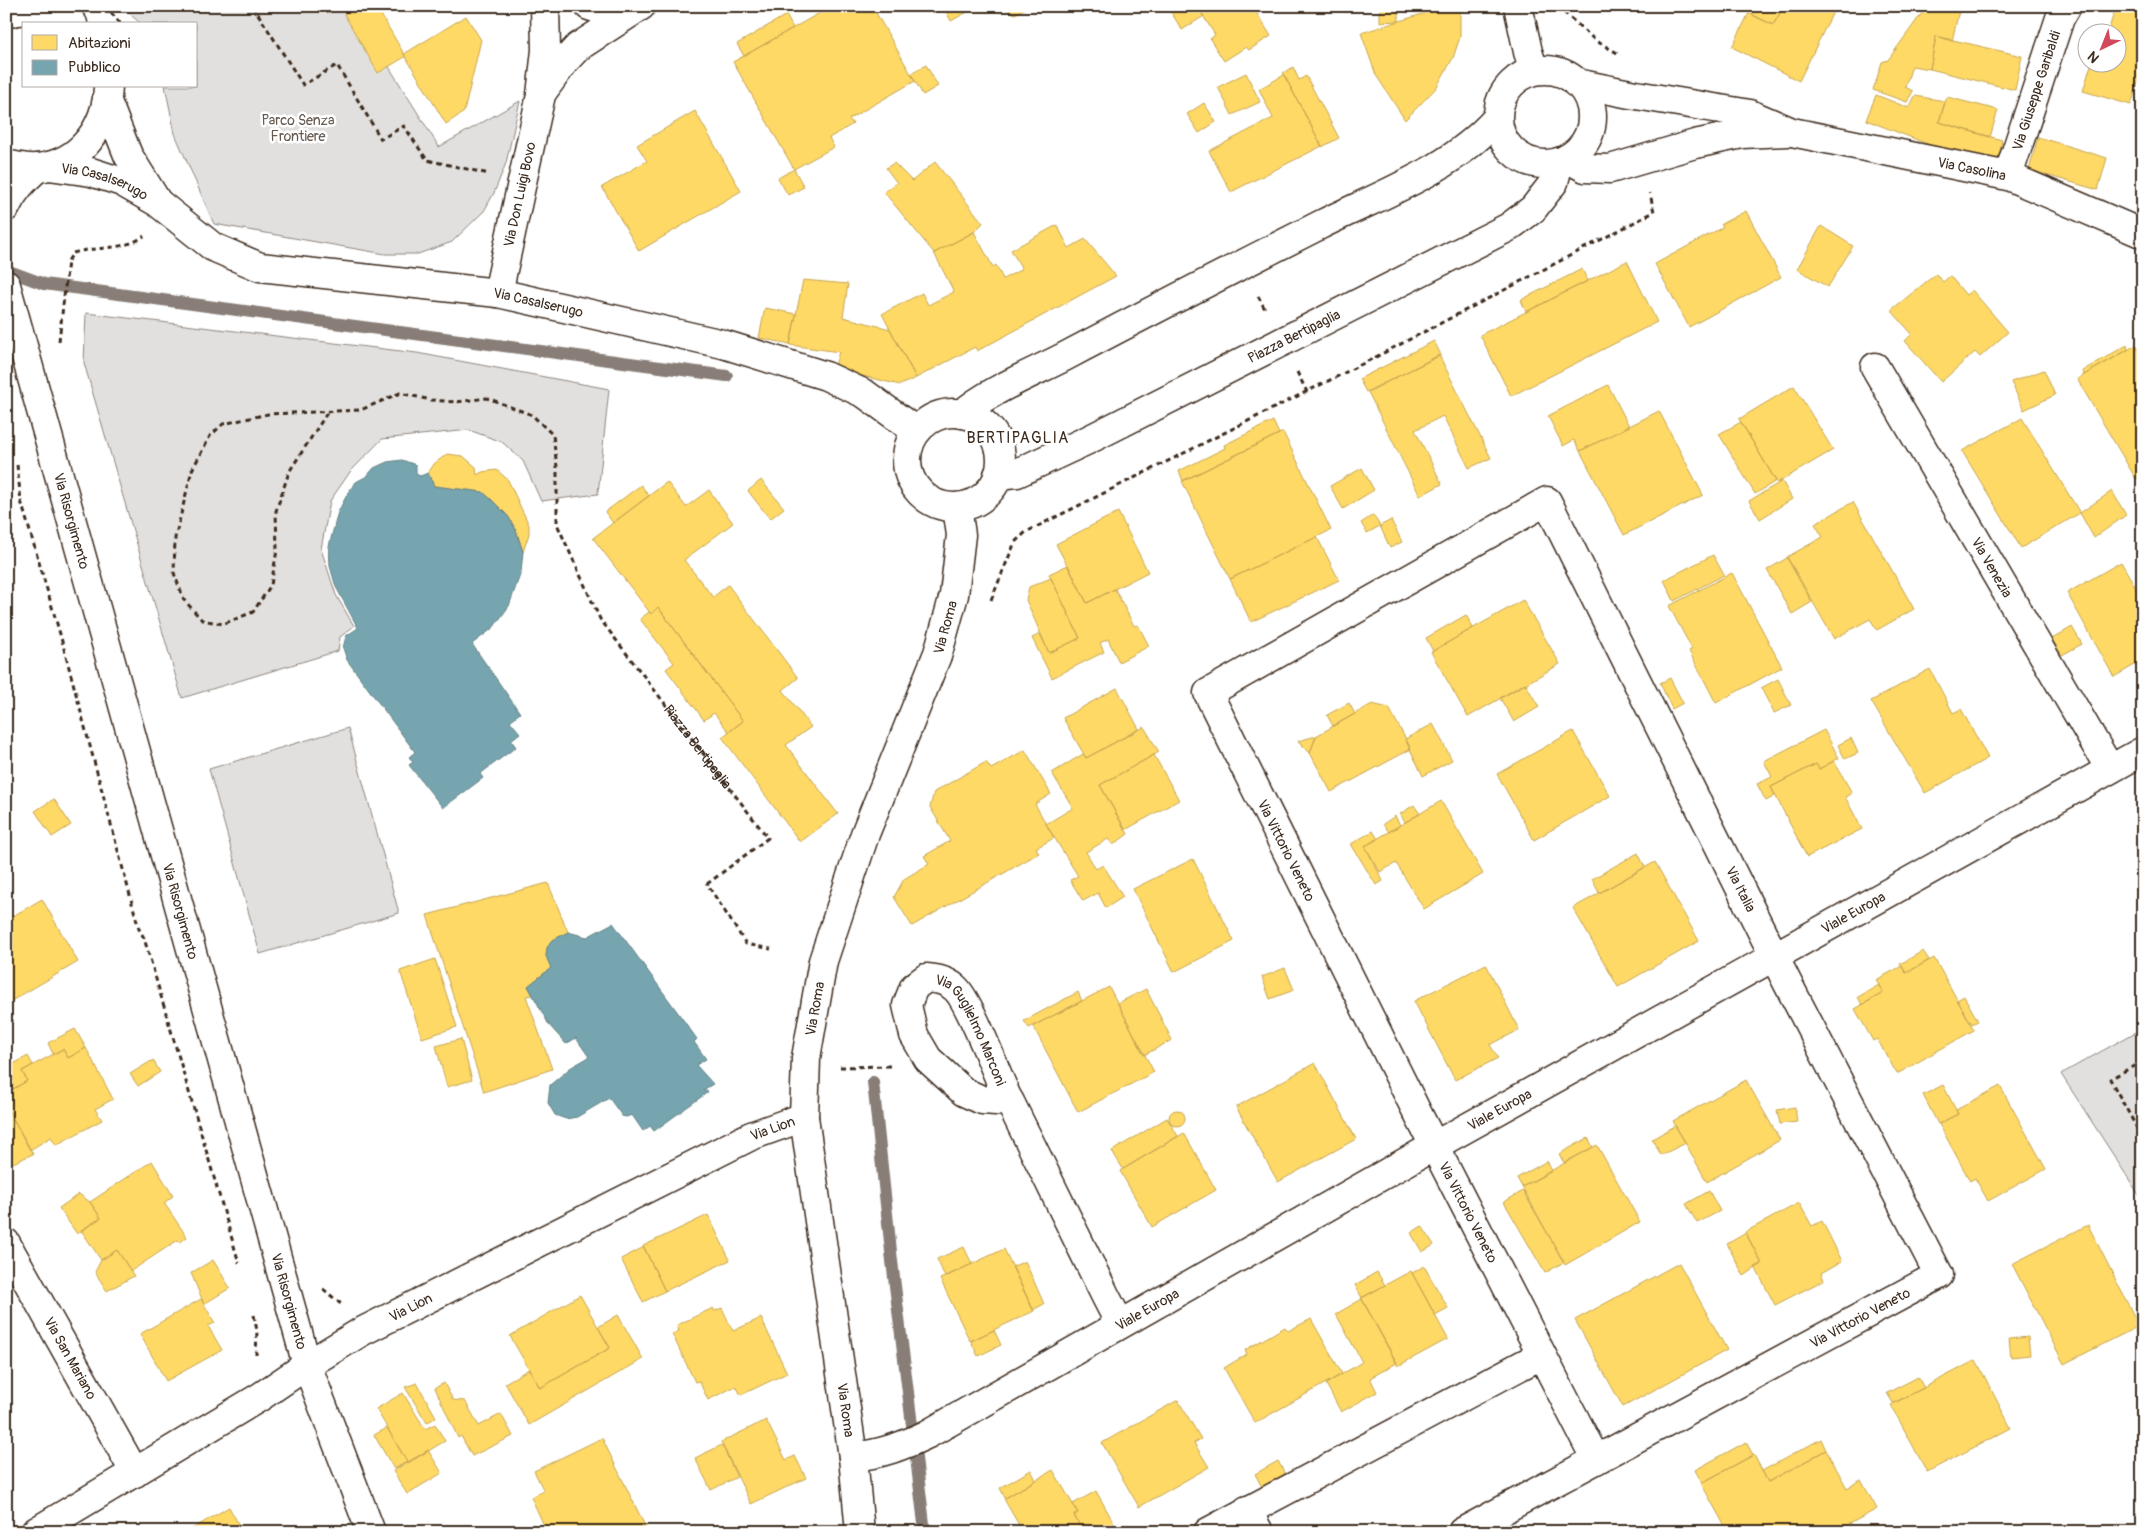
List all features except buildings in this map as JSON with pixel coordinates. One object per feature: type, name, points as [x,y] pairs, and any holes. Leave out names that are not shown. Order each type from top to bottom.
[{"type":"street","name":"Via Don Luigi Bovo","points":[[498,293],[540,95],[546,50],[545,6]]},
{"type":"street","name":"Via Don Luigi Bovo","points":[[589,6],[598,9],[637,8]]},
{"type":"street","points":[[1518,6],[1534,70],[1520,76],[1508,87],[1500,102],[1497,118],[1500,134],[1509,148],[1522,159],[1537,164],[1563,160]]},
{"type":"street","name":"Via Giuseppe Garibaldi","points":[[2008,176],[2060,18],[2067,6]]},
{"type":"street","name":"Via Don Luigi Bovo","points":[[540,95],[565,61],[578,47],[637,8]]},
{"type":"street","points":[[6,14],[33,10],[55,14],[70,22]]},
{"type":"street","name":"Piazza Bertipaglia","points":[[998,475],[1017,473],[1090,439],[1509,227],[1534,209],[1554,182],[1563,160],[1582,147],[1590,133],[1592,116],[1589,100],[1580,86],[1567,76],[1552,70],[1534,70]]},
{"type":"street","name":"Via Casolina","points":[[1576,83],[1750,114],[1792,132],[2008,176],[2143,234]]},
{"type":"street","points":[[6,207],[10,197],[22,181],[43,167],[70,157],[88,143],[100,125],[108,95]]},
{"type":"street","name":"Via Casalserugo","points":[[108,95],[128,155],[157,202]]},
{"type":"street","points":[[962,414],[988,396],[1435,168],[1484,134],[1497,118]]},
{"type":"street","name":"Via Casolina","points":[[1563,160],[1585,168],[1610,169],[1695,144],[1742,134],[1792,132]]},
{"type":"street","name":"Via Casalserugo","points":[[6,164],[91,172],[114,180],[157,202],[213,247],[260,268],[498,293],[723,344],[826,376],[865,394],[916,432]]},
{"type":"street","name":"Via Risorgimento","points":[[10,298],[307,1365],[371,1532]]},
{"type":"street","name":"Via Venezia","points":[[1875,367],[2110,769]]},
{"type":"street","points":[[950,413],[962,414],[975,418],[986,426],[994,436],[999,448],[1001,462],[998,475],[992,487],[983,497],[971,503],[958,506],[944,506],[920,493],[912,482],[908,470],[907,456],[910,443],[916,432],[925,422],[937,416],[950,413]]},
{"type":"street","name":"Via Italia","points":[[1547,501],[1774,956],[1939,1275]]},
{"type":"street","name":"Via Vittorio Veneto","points":[[1547,501],[1208,693],[1434,1146],[1596,1460]]},
{"type":"street","name":"Via Roma","points":[[860,1532],[853,1457],[804,1117],[806,1058],[824,962],[865,834],[938,653],[954,595],[961,535],[958,506]]},
{"type":"street","name":"Viale Europa","points":[[853,1457],[885,1452],[928,1434],[1434,1146],[2143,751]]},
{"type":"street","name":"Via Guglielmo Marconi","points":[[1010,1102],[982,1100],[964,1092],[944,1075],[926,1054],[914,1035],[907,1005],[914,987],[926,978],[940,979],[956,989],[968,1009],[1010,1102],[1120,1324]]},
{"type":"street","name":"Via Lion","points":[[35,1532],[260,1398],[307,1365],[361,1332],[751,1136],[804,1117]]},
{"type":"street","name":"Via San Mariano","points":[[6,1244],[135,1473]]},
{"type":"street","name":"Via Vittorio Veneto","points":[[1462,1532],[1939,1275]]},
{"type":"street","points":[[1208,1532],[1253,1521],[1541,1355]]},
{"type":"path","points":[[105,6],[119,22]]},
{"type":"path","points":[[253,6],[303,85],[337,66],[381,139],[404,126],[427,160],[490,174]]},
{"type":"path","points":[[1556,6],[1596,41],[1621,54]]},
{"type":"path","points":[[989,604],[1015,542],[1026,532],[1354,368],[1654,212]]},
{"type":"path","points":[[62,318],[68,261],[73,253],[106,246],[124,246],[150,232]]},
{"type":"path","name":"Piazza Bertipaglia","points":[[327,413],[361,410],[400,393],[430,400],[456,402],[487,398],[532,415],[553,435],[557,468],[557,524],[600,619],[768,838],[707,884],[746,944],[771,949]]},
{"type":"path","points":[[327,413],[288,472],[278,503],[276,511],[277,550],[272,585],[253,612],[223,624],[202,620],[184,600],[174,573],[175,538],[192,470],[210,436],[223,424],[268,414],[327,413]]},
{"type":"path","points":[[17,458],[21,501],[60,634],[139,929],[146,947],[242,1272]]},
{"type":"path","points":[[832,1067],[906,1066],[926,1054]]},
{"type":"path","points":[[2143,1061],[2110,1079],[2143,1139]]},
{"type":"path","points":[[320,1286],[342,1304]]},
{"type":"path","points":[[253,1310],[258,1346],[255,1362]]},
{"type":"green space","name":"Parco Senza Frontiere","points":[[121,6],[351,6],[439,147],[520,101],[506,163],[494,193],[484,211],[452,242],[418,254],[385,254],[214,224],[175,134],[165,88],[198,88],[198,22],[139,22]]},
{"type":"green space","points":[[86,313],[417,353],[609,389],[598,494],[541,501],[523,461],[502,442],[469,430],[382,439],[350,472],[330,501],[321,549],[336,595],[354,626],[340,637],[338,651],[182,698],[84,363]]},
{"type":"green space","points":[[348,728],[399,913],[260,954],[209,769]]},
{"type":"green space","points":[[2143,1028],[2143,1201],[2061,1074]]},
{"type":"waterway","points":[[6,270],[44,284],[727,376]]},
{"type":"waterway","points":[[873,1082],[892,1261],[925,1532]]},
{"type":"district","name":"BERTIPAGLIA","points":[[1018,437]]}]
